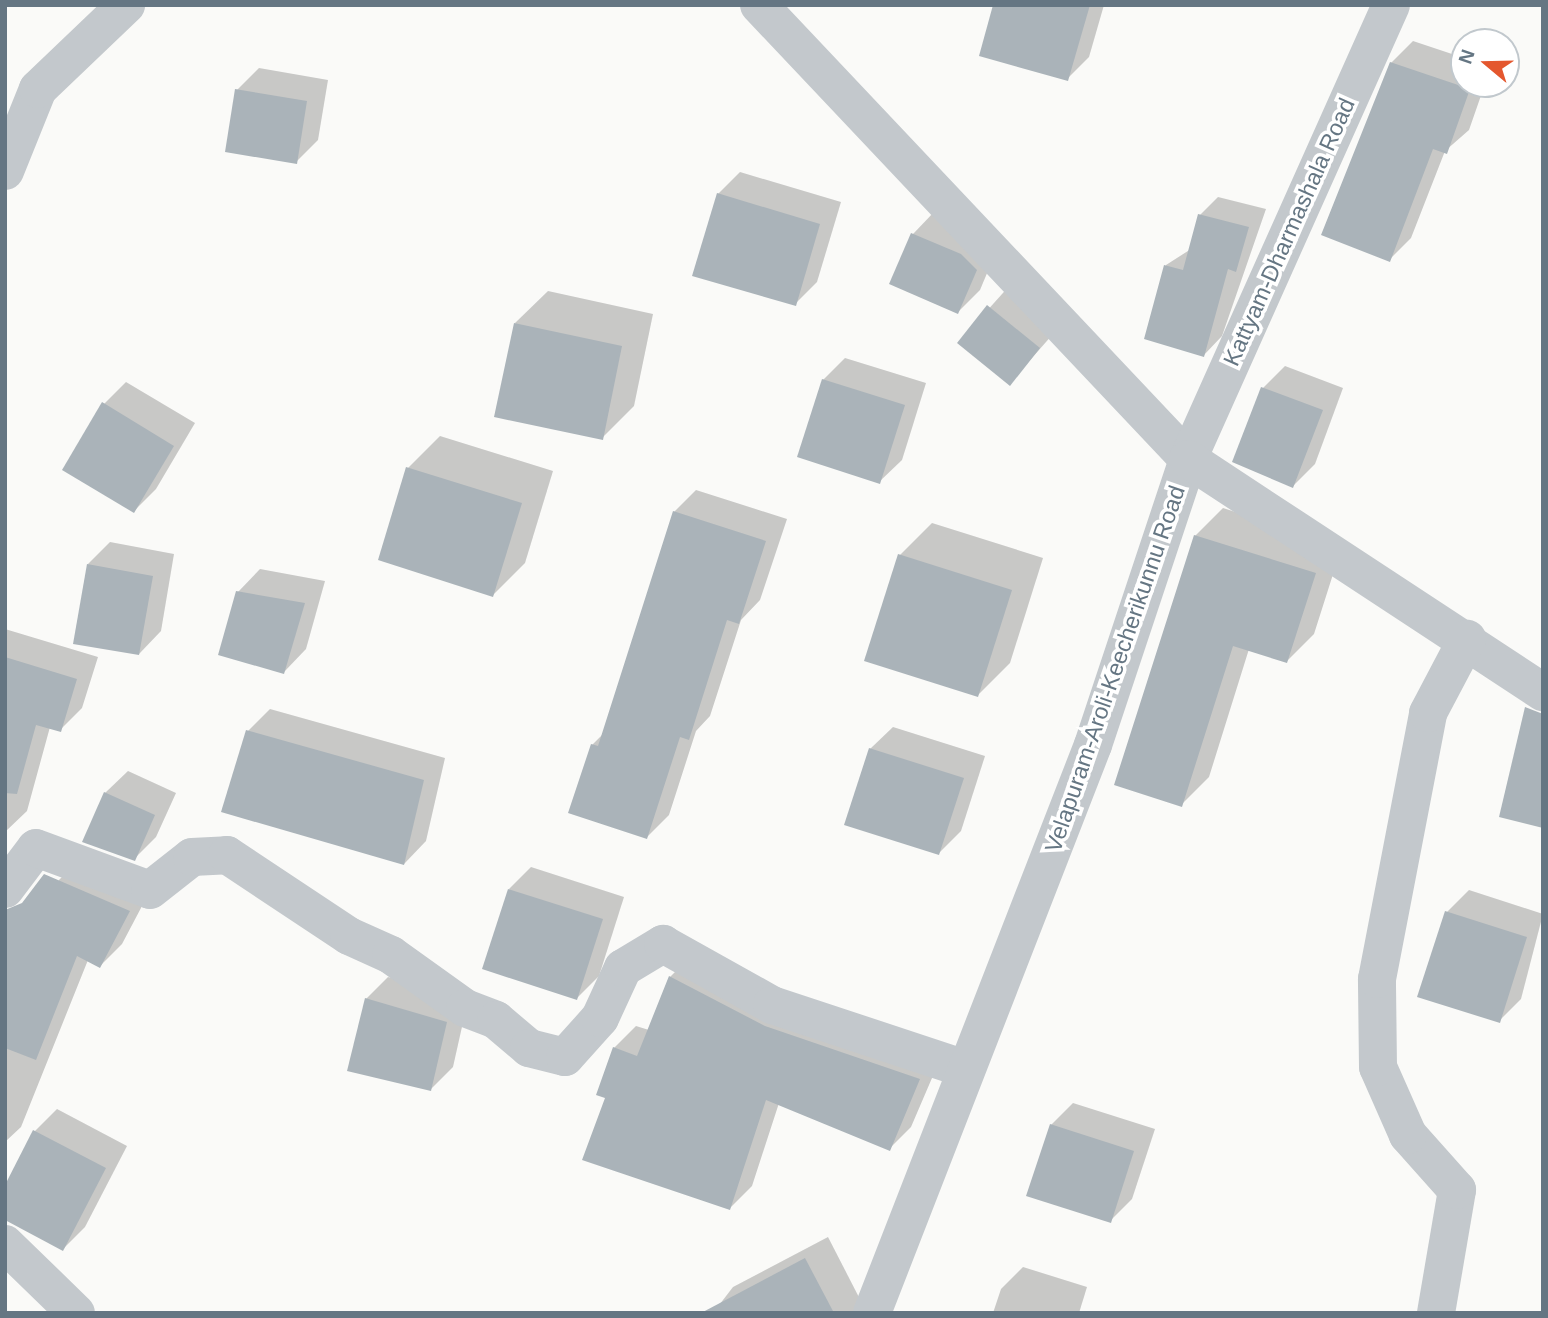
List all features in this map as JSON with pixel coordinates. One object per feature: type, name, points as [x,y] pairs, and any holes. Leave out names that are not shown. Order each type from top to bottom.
[{"type":"street","points":[[5,171],[38,89],[126,5]]},
{"type":"street","points":[[759,5],[1188,459]]},
{"type":"street","name":"Kattyam-Dharmashala Road","points":[[1188,459],[1391,5]]},
{"type":"street","name":"Velapuram-Aroli-Keecherikunnu Road","points":[[872,1313],[965,1069],[1094,745],[1188,459],[1543,692]]},
{"type":"street","points":[[1436,1313],[1457,1190],[1408,1135],[1378,1067],[1377,979],[1428,713],[1466,639]]},
{"type":"street","points":[[5,889],[36,848],[150,890],[192,857],[227,855],[349,936],[391,954],[465,1009],[496,1020],[529,1048],[565,1057],[600,1018],[623,968],[663,944],[772,1005],[965,1069]]},
{"type":"street","points":[[5,1244],[76,1313]]},
{"type":"building","points":[[993,5],[1090,5],[1068,81],[979,56]]},
{"type":"building","points":[[1390,62],[1450,82],[1450,98],[1467,98],[1447,154],[1433,149],[1390,262],[1321,235]]},
{"type":"building","points":[[235,89],[307,101],[297,164],[225,152]]},
{"type":"building","points":[[717,193],[820,224],[796,306],[692,276]]},
{"type":"building","points":[[1198,214],[1249,227],[1236,272],[1228,269],[1204,357],[1144,339],[1164,265],[1183,270]]},
{"type":"building","points":[[911,233],[961,254],[977,270],[958,314],[889,284]]},
{"type":"building","points":[[987,305],[1040,348],[1010,386],[957,343]]},
{"type":"building","points":[[514,323],[622,346],[603,440],[494,417]]},
{"type":"building","points":[[822,379],[905,405],[880,484],[797,457]]},
{"type":"building","points":[[1261,387],[1323,410],[1293,488],[1232,462]]},
{"type":"building","points":[[102,402],[174,446],[134,513],[62,470]]},
{"type":"building","points":[[406,467],[522,503],[493,597],[378,560]]},
{"type":"building","points":[[673,511],[766,541],[739,624],[727,620],[689,740],[680,737],[647,839],[568,813],[591,744],[598,746]]},
{"type":"building","points":[[1194,535],[1316,573],[1287,663],[1233,646],[1182,807],[1114,785]]},
{"type":"building","points":[[898,554],[1012,590],[978,697],[864,661]]},
{"type":"building","points":[[87,564],[153,576],[139,655],[73,644]]},
{"type":"building","points":[[236,591],[305,603],[284,674],[218,655]]},
{"type":"building","points":[[5,657],[77,679],[61,732],[36,725],[17,794],[5,793]]},
{"type":"building","points":[[1525,707],[1543,714],[1543,828],[1499,817]]},
{"type":"building","points":[[246,730],[424,780],[404,865],[221,812]]},
{"type":"building","points":[[869,748],[964,778],[939,855],[844,825]]},
{"type":"building","points":[[104,792],[155,815],[135,861],[82,842]]},
{"type":"building","points":[[44,874],[130,911],[100,968],[77,956],[36,1060],[5,1048],[5,910],[22,903]]},
{"type":"building","points":[[508,889],[603,919],[577,1000],[482,969]]},
{"type":"building","points":[[1445,911],[1527,937],[1500,1023],[1417,997]]},
{"type":"building","points":[[669,976],[765,1026],[920,1079],[890,1151],[766,1100],[730,1210],[582,1160],[605,1098],[596,1095],[613,1047],[637,1056]]},
{"type":"building","points":[[365,998],[447,1022],[431,1091],[347,1071]]},
{"type":"building","points":[[1050,1124],[1134,1151],[1111,1223],[1026,1196]]},
{"type":"building","points":[[33,1130],[106,1168],[63,1251],[5,1220],[5,1185]]},
{"type":"building","points":[[805,1258],[834,1313],[701,1313]]}]
